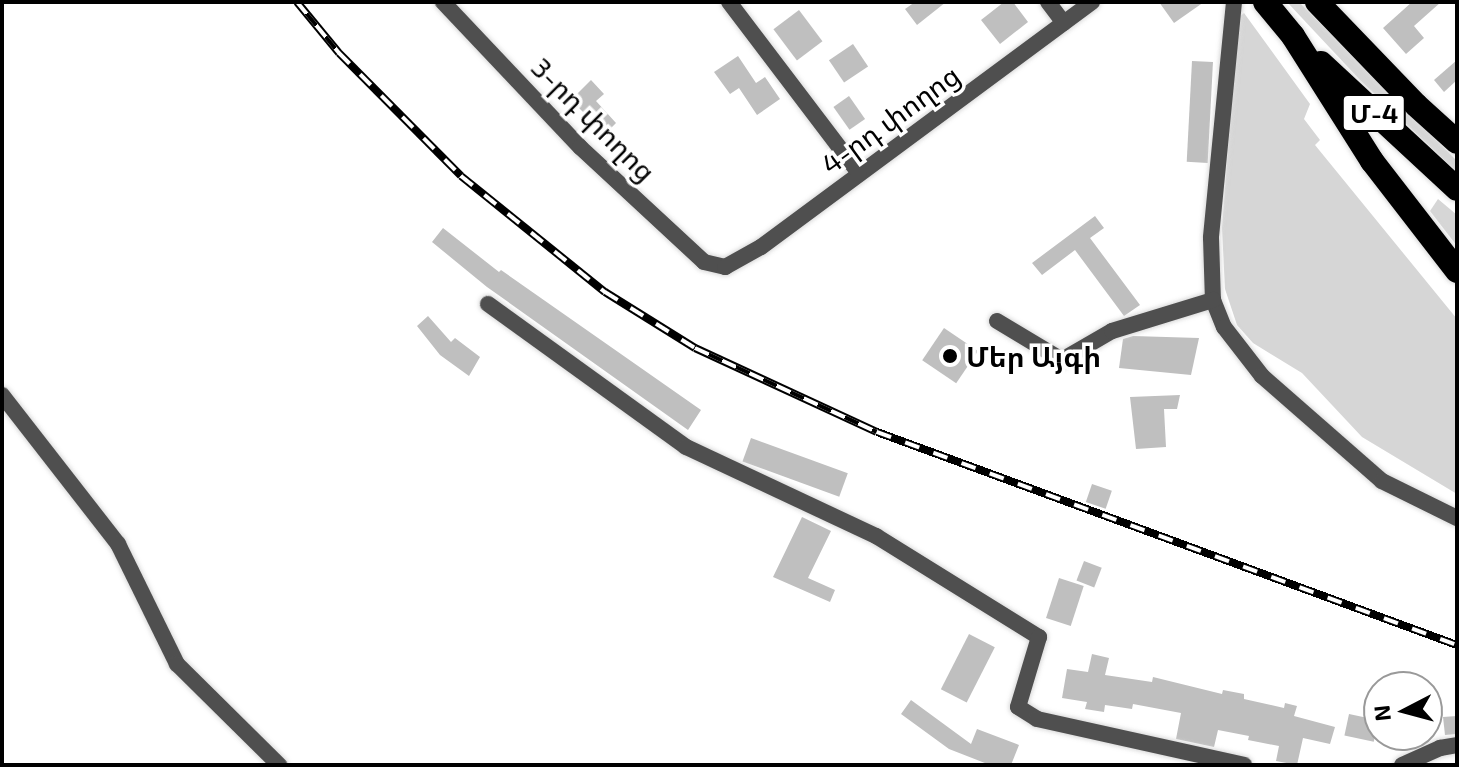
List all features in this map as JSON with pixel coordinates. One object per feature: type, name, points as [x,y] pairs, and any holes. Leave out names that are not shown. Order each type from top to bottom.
[{"type":"highway","name":"Մ-4","points":[[1265,2],[1293,36],[1457,189]]},
{"type":"highway","name":"Մ-4","points":[[1317,2],[1416,105],[1457,142]]},
{"type":"highway","points":[[1293,36],[1372,161],[1457,271]]},
{"type":"street","name":"3-րդ փողոց","points":[[443,2],[580,147],[704,262],[714,266]]},
{"type":"street","points":[[729,2],[859,173]]},
{"type":"street","points":[[1048,2],[1064,23]]},
{"type":"street","name":"4-րդ փողոց","points":[[714,266],[736,262],[761,247],[1092,2]]},
{"type":"street","points":[[1234,2],[1211,238],[1213,300],[1224,327],[1262,376],[1327,437],[1382,481],[1457,518]]},
{"type":"street","points":[[997,321],[1062,360],[1112,331],[1213,300]]},
{"type":"street","points":[[488,304],[686,447],[876,536],[1039,637],[1018,707],[1037,719],[1244,765]]},
{"type":"street","points":[[2,395],[118,544],[177,664],[279,765]]},
{"type":"street","points":[[1402,765],[1440,748],[1457,745]]},
{"type":"shaded area","points":[[1287,2],[1299,2],[1457,161],[1457,172],[1360,80]]},
{"type":"shaded area","points":[[1244,13],[1310,104],[1304,119],[1320,140],[1315,145],[1457,319],[1457,494],[1362,437],[1302,373],[1253,343],[1237,325],[1225,289],[1222,228],[1238,18]]},
{"type":"shaded area","points":[[1438,199],[1457,215],[1457,246],[1430,211]]},
{"type":"building","points":[[915,2],[946,2],[917,25],[905,9]]},
{"type":"building","points":[[1004,2],[1013,2],[1028,22],[1000,44],[981,20]]},
{"type":"building","points":[[1159,2],[1204,2],[1174,23]]},
{"type":"building","points":[[1412,2],[1441,2],[1414,26],[1424,38],[1406,54],[1383,28]]},
{"type":"building","points":[[799,10],[822,41],[797,60],[773,29]]},
{"type":"building","points":[[853,44],[868,66],[844,83],[829,60]]},
{"type":"building","points":[[738,56],[756,83],[765,77],[780,99],[757,115],[739,88],[730,94],[714,72]]},
{"type":"building","points":[[1457,60],[1457,80],[1444,92],[1434,80]]},
{"type":"building","points":[[1192,61],[1213,62],[1208,163],[1187,162]]},
{"type":"building","points":[[591,80],[604,94],[596,101],[616,123],[601,138],[588,124],[592,121],[571,100]]},
{"type":"building","points":[[849,96],[865,119],[849,130],[833,107]]},
{"type":"building","points":[[1095,216],[1104,228],[1090,238],[1140,305],[1124,316],[1075,250],[1042,275],[1032,263]]},
{"type":"building","points":[[443,228],[499,272],[501,270],[701,410],[688,430],[487,287],[432,242]]},
{"type":"building","points":[[428,316],[451,342],[455,338],[480,357],[469,376],[440,355],[417,326]]},
{"type":"building","points":[[944,328],[978,351],[956,383],[922,360]]},
{"type":"building","points":[[1133,336],[1199,338],[1191,375],[1119,368],[1123,339]]},
{"type":"building","points":[[1180,395],[1177,409],[1164,409],[1166,447],[1136,449],[1130,397]]},
{"type":"building","points":[[751,438],[848,473],[839,497],[742,461]]},
{"type":"building","points":[[1092,484],[1112,491],[1106,509],[1086,502]]},
{"type":"building","points":[[802,517],[831,531],[808,578],[835,590],[830,602],[773,577]]},
{"type":"building","points":[[1084,561],[1102,568],[1094,587],[1076,581]]},
{"type":"building","points":[[1059,578],[1084,586],[1071,626],[1046,618]]},
{"type":"building","points":[[969,634],[995,647],[967,702],[941,689]]},
{"type":"building","points":[[1092,654],[1109,658],[1105,675],[1152,682],[1153,677],[1222,694],[1223,690],[1244,694],[1244,699],[1284,708],[1285,703],[1297,706],[1294,716],[1335,727],[1330,744],[1303,738],[1297,765],[1276,761],[1279,746],[1248,740],[1249,736],[1218,730],[1214,747],[1176,739],[1181,713],[1133,704],[1132,709],[1105,705],[1104,712],[1085,709],[1087,702],[1062,698],[1067,669],[1088,672]]},
{"type":"building","points":[[911,700],[971,744],[977,729],[1019,745],[1011,765],[990,765],[949,749],[901,714]]},
{"type":"building","points":[[1349,714],[1363,717],[1363,739],[1344,736]]},
{"type":"building","points":[[1457,716],[1457,734],[1445,735],[1443,717]]},
{"type":"railway","points":[[297,2],[339,53],[461,176],[605,292],[695,348],[877,432],[1457,645]]},
{"type":"place","name":"Մեր Այգի","points":[[950,356]]}]
